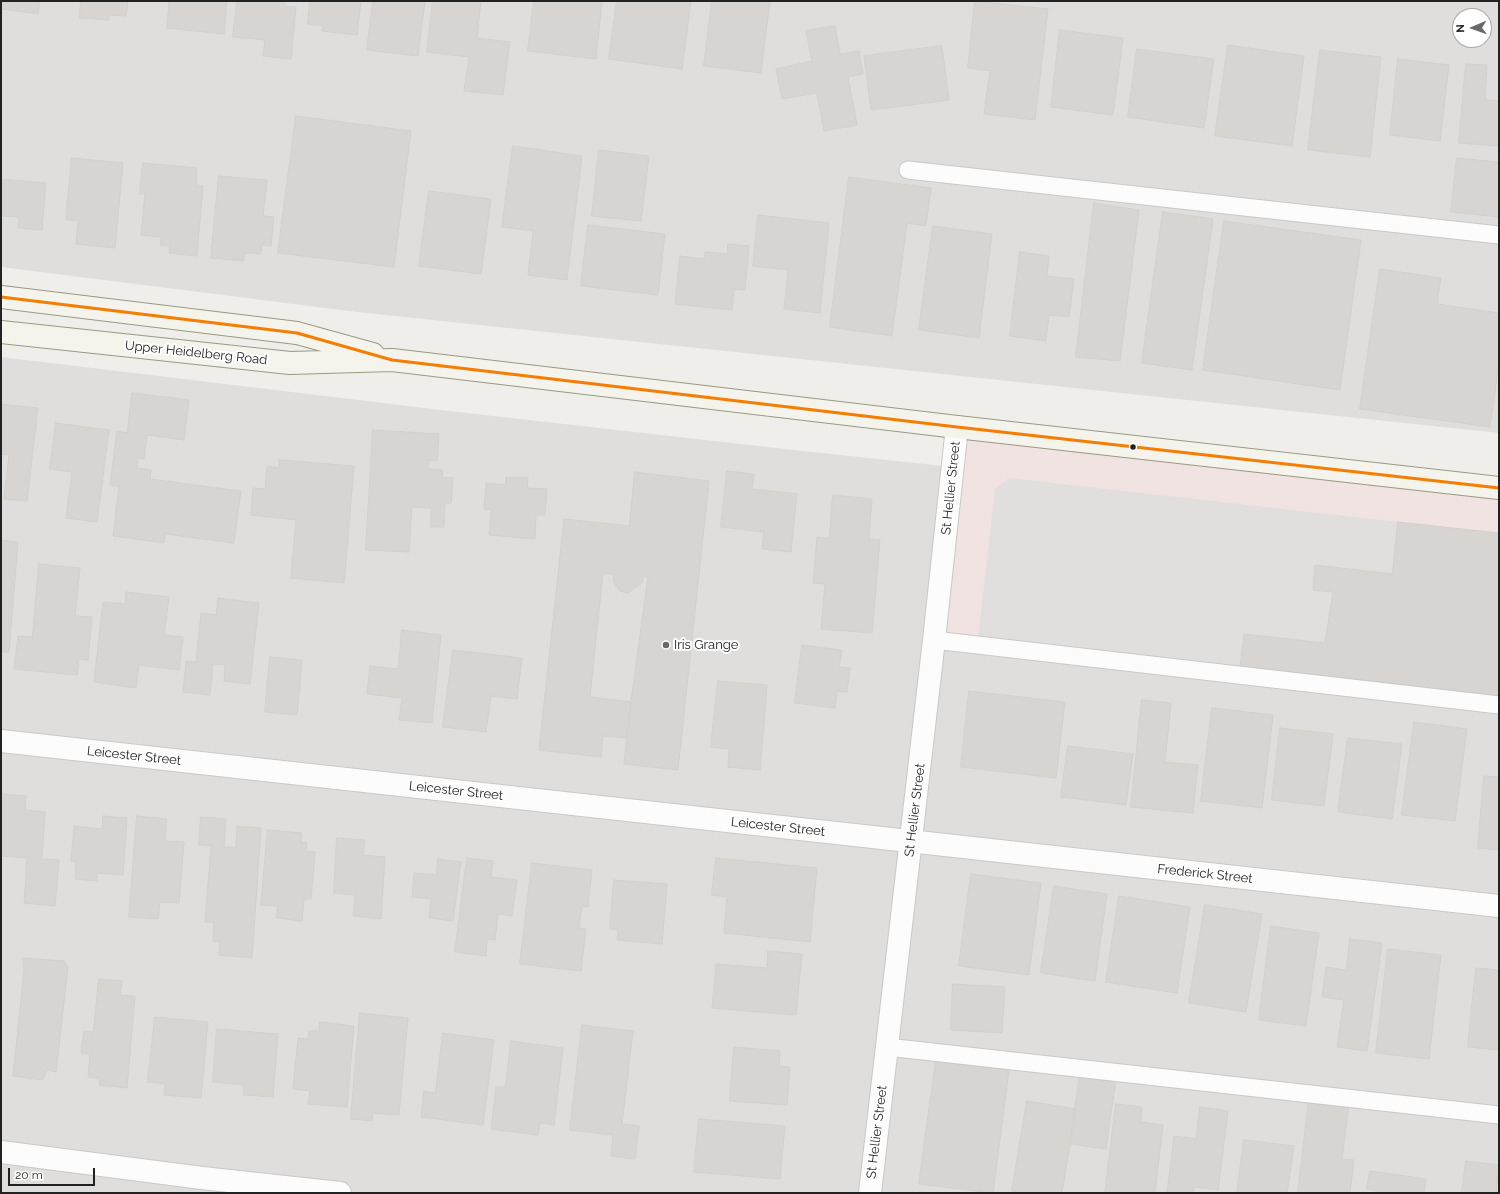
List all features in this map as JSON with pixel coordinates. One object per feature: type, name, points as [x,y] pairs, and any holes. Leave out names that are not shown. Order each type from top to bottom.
[{"type":"main road","name":"Upper Heidelberg Road","points":[[1,297],[297,333],[392,360]]},
{"type":"main road","name":"Upper Heidelberg Road","points":[[1,332],[290,364],[392,360],[957,427],[1499,488]]},
{"type":"street","name":"St Hellier Street","points":[[870,1193],[957,427]]},
{"type":"street","name":"Leicester Street","points":[[1,741],[911,841]]},
{"type":"street","name":"Frederick Street","points":[[911,841],[1499,906]]},
{"type":"street","points":[[1,1152],[201,1185],[340,1193]]},
{"type":"lane","points":[[908,170],[1499,235]]},
{"type":"lane","points":[[934,640],[1499,705]]},
{"type":"lane","points":[[887,1047],[1499,1115]]},
{"type":"shaded area","points":[[1,1],[1499,1],[1499,433],[357,312],[1,267]]},
{"type":"shaded area","points":[[1,357],[458,412],[953,467],[1499,705],[1499,1193],[1,1193]]},
{"type":"shaded area","points":[[957,427],[1499,489],[1499,705],[935,640]]},
{"type":"shaded area","points":[[1009,478],[1398,522],[1392,574],[1315,566],[1313,590],[1333,592],[1325,643],[1244,634],[1240,668],[978,638],[995,489]]},
{"type":"building","points":[[1,1],[40,1],[38,14],[1,9]]},
{"type":"building","points":[[81,1],[128,1],[126,16],[109,15],[109,20],[80,18]]},
{"type":"building","points":[[161,1],[227,1],[224,34],[167,28],[169,2]]},
{"type":"building","points":[[237,1],[284,1],[284,6],[296,7],[291,59],[263,56],[265,40],[233,37]]},
{"type":"building","points":[[310,1],[361,1],[357,35],[322,31],[323,26],[308,24]]},
{"type":"building","points":[[373,1],[425,1],[418,56],[367,50]]},
{"type":"building","points":[[433,1],[481,1],[477,38],[510,42],[503,95],[464,91],[469,57],[427,52]]},
{"type":"building","points":[[534,1],[602,1],[596,59],[528,51]]},
{"type":"building","points":[[617,1],[691,1],[682,69],[609,59]]},
{"type":"building","points":[[712,1],[770,1],[761,73],[704,66]]},
{"type":"building","points":[[975,1],[1048,9],[1035,120],[984,114],[990,71],[968,68]]},
{"type":"building","points":[[835,26],[840,54],[859,51],[863,74],[848,77],[857,125],[824,131],[817,93],[782,99],[776,69],[812,61],[806,31]]},
{"type":"building","points":[[1060,30],[1123,38],[1113,115],[1051,107]]},
{"type":"building","points":[[1228,45],[1304,56],[1292,146],[1215,136]]},
{"type":"building","points":[[942,46],[949,100],[871,110],[864,56]]},
{"type":"building","points":[[1137,49],[1214,59],[1204,128],[1128,117]]},
{"type":"building","points":[[1320,50],[1381,57],[1370,157],[1308,150]]},
{"type":"building","points":[[1398,59],[1449,65],[1440,141],[1390,135]]},
{"type":"building","points":[[1466,64],[1487,65],[1485,100],[1499,101],[1499,146],[1459,143]]},
{"type":"building","points":[[296,116],[411,131],[394,267],[278,253]]},
{"type":"building","points":[[513,146],[582,156],[567,280],[528,275],[533,231],[502,227]]},
{"type":"building","points":[[599,150],[649,156],[641,221],[592,216]]},
{"type":"building","points":[[72,158],[123,163],[115,248],[76,244],[78,221],[66,220]]},
{"type":"building","points":[[1457,158],[1499,162],[1499,217],[1451,212]]},
{"type":"building","points":[[143,163],[197,168],[196,185],[203,186],[197,256],[169,253],[170,246],[160,245],[161,237],[141,235],[145,194],[140,194]]},
{"type":"building","points":[[219,176],[267,180],[263,216],[274,217],[271,246],[262,245],[261,254],[244,253],[244,261],[211,258]]},
{"type":"building","points":[[849,177],[931,188],[926,226],[907,223],[892,336],[830,327]]},
{"type":"building","points":[[1,179],[46,183],[42,230],[18,228],[19,217],[1,216]]},
{"type":"building","points":[[429,191],[491,199],[481,274],[419,266]]},
{"type":"building","points":[[1094,203],[1139,210],[1120,361],[1076,357]]},
{"type":"building","points":[[1163,212],[1213,219],[1192,370],[1142,363]]},
{"type":"building","points":[[758,215],[829,223],[820,313],[784,309],[788,270],[753,266]]},
{"type":"building","points":[[1224,221],[1361,240],[1340,390],[1203,370]]},
{"type":"building","points":[[588,225],[665,234],[658,295],[581,286]]},
{"type":"building","points":[[933,226],[992,234],[979,338],[919,330]]},
{"type":"building","points":[[728,244],[749,246],[745,290],[734,289],[732,310],[675,304],[680,256],[704,259],[705,252],[727,254]]},
{"type":"building","points":[[1020,252],[1049,256],[1047,276],[1074,279],[1069,317],[1049,315],[1046,341],[1010,336]]},
{"type":"building","points":[[1380,269],[1441,278],[1437,304],[1499,313],[1499,363],[1490,427],[1360,409]]},
{"type":"building","points":[[132,393],[189,400],[184,440],[147,435],[144,459],[138,458],[137,468],[151,470],[150,479],[241,491],[234,543],[165,534],[164,543],[113,536],[119,486],[110,485],[117,431],[127,433]]},
{"type":"building","points":[[1,404],[38,408],[27,501],[4,499],[9,455],[1,454]]},
{"type":"building","points":[[56,423],[109,430],[97,522],[66,518],[72,472],[50,469]]},
{"type":"building","points":[[373,430],[439,434],[437,461],[428,460],[428,469],[443,470],[442,477],[453,478],[451,503],[445,503],[444,527],[431,527],[431,508],[412,507],[409,552],[366,550]]},
{"type":"building","points":[[279,460],[354,466],[344,583],[291,578],[296,520],[251,515],[253,488],[265,489],[267,466],[279,468]]},
{"type":"building","points":[[727,471],[754,474],[752,489],[797,494],[791,552],[762,549],[764,532],[721,527]]},
{"type":"building","name":"Iris Grange","points":[[635,472],[709,481],[678,770],[624,764],[627,738],[603,736],[601,757],[539,750],[564,519],[629,526]],"holes":[[[603,573],[614,574],[613,581],[620,591],[628,593],[642,583],[643,577],[648,577],[631,702],[590,697]]]},
{"type":"building","points":[[506,477],[528,478],[527,488],[547,489],[545,515],[536,515],[535,539],[489,535],[491,510],[484,509],[486,483],[505,485]]},
{"type":"building","points":[[833,495],[872,499],[869,539],[880,540],[872,633],[821,629],[825,584],[813,583],[817,537],[829,538]]},
{"type":"building","points":[[1398,522],[1499,533],[1499,697],[1240,668],[1244,634],[1325,643],[1333,592],[1313,590],[1315,565],[1392,574]]},
{"type":"building","points":[[1,540],[18,542],[9,652],[1,652]]},
{"type":"building","points":[[39,564],[80,568],[75,616],[92,617],[88,660],[79,659],[77,675],[14,669],[18,636],[32,637]]},
{"type":"building","points":[[126,592],[169,597],[164,635],[183,637],[179,670],[139,665],[136,688],[94,682],[103,602],[125,604]]},
{"type":"building","points":[[218,598],[259,603],[250,684],[224,681],[225,665],[213,664],[210,695],[183,692],[186,661],[196,662],[201,613],[216,615]]},
{"type":"building","points":[[402,630],[441,635],[432,723],[399,720],[402,698],[367,694],[370,666],[398,669]]},
{"type":"building","points":[[802,645],[842,650],[839,667],[850,668],[847,692],[837,691],[835,708],[795,703]]},
{"type":"building","points":[[453,650],[522,658],[517,699],[491,696],[486,732],[443,727]]},
{"type":"building","points":[[270,657],[302,660],[297,715],[265,712]]},
{"type":"building","points":[[718,681],[767,685],[760,770],[728,767],[729,749],[711,747]]},
{"type":"building","points":[[969,691],[1065,702],[1056,778],[961,767]]},
{"type":"building","points":[[1142,700],[1171,703],[1165,762],[1198,765],[1193,813],[1131,807]]},
{"type":"building","points":[[1212,708],[1273,715],[1262,808],[1201,801]]},
{"type":"building","points":[[1414,722],[1467,729],[1455,821],[1402,815]]},
{"type":"building","points":[[1280,728],[1333,734],[1324,806],[1272,800]]},
{"type":"building","points":[[1348,738],[1402,744],[1392,819],[1338,812]]},
{"type":"building","points":[[1068,746],[1133,754],[1126,805],[1061,797]]},
{"type":"building","points":[[1484,776],[1499,777],[1499,850],[1478,848]]},
{"type":"building","points":[[1,794],[26,796],[25,810],[45,812],[42,859],[59,860],[55,906],[24,903],[27,858],[1,856]]},
{"type":"building","points":[[103,816],[127,818],[123,875],[97,873],[97,881],[75,879],[76,862],[71,862],[74,826],[102,829]]},
{"type":"building","points":[[137,816],[167,819],[165,841],[184,842],[179,903],[160,902],[158,919],[129,917]]},
{"type":"building","points":[[201,817],[226,819],[224,847],[236,848],[237,826],[261,828],[252,958],[219,955],[220,942],[213,941],[214,923],[205,922],[211,846],[199,845]]},
{"type":"building","points":[[268,830],[302,833],[301,842],[307,843],[306,851],[315,852],[311,899],[304,899],[302,921],[276,918],[278,906],[261,905]]},
{"type":"building","points":[[337,838],[365,840],[363,855],[385,857],[381,919],[353,916],[355,895],[334,893]]},
{"type":"building","points":[[467,858],[493,861],[491,877],[517,880],[512,916],[498,914],[495,940],[487,939],[486,956],[455,952]]},
{"type":"building","points":[[716,858],[817,868],[810,942],[724,933],[727,897],[712,895]]},
{"type":"building","points":[[438,859],[461,862],[453,921],[429,918],[431,899],[412,897],[414,873],[436,875]]},
{"type":"building","points":[[532,863],[592,870],[588,907],[582,906],[579,928],[586,929],[581,971],[520,964]]},
{"type":"building","points":[[971,874],[1041,883],[1029,975],[959,966]]},
{"type":"building","points":[[614,880],[667,884],[662,944],[617,940],[618,930],[610,929]]},
{"type":"building","points":[[1054,886],[1107,894],[1095,981],[1041,973]]},
{"type":"building","points":[[1119,896],[1190,907],[1177,993],[1106,982]]},
{"type":"building","points":[[1205,905],[1262,914],[1246,1012],[1189,1003]]},
{"type":"building","points":[[1271,926],[1319,933],[1306,1026],[1259,1020]]},
{"type":"building","points":[[1350,939],[1382,943],[1367,1051],[1337,1047],[1344,1000],[1322,997],[1326,967],[1346,970]]},
{"type":"building","points":[[1388,949],[1441,955],[1429,1059],[1376,1053]]},
{"type":"building","points":[[768,951],[802,954],[796,1015],[712,1008],[716,964],[767,968]]},
{"type":"building","points":[[23,958],[64,961],[68,967],[56,1072],[47,1070],[43,1080],[13,1076],[24,971]]},
{"type":"building","points":[[1476,968],[1499,970],[1499,1050],[1468,1047]]},
{"type":"building","points":[[99,979],[122,981],[120,995],[135,996],[127,1088],[99,1085],[100,1079],[88,1077],[90,1054],[81,1053],[84,1031],[93,1032]]},
{"type":"building","points":[[953,984],[1005,987],[1002,1033],[951,1030]]},
{"type":"building","points":[[360,1013],[408,1018],[399,1115],[373,1113],[372,1121],[351,1119]]},
{"type":"building","points":[[155,1017],[208,1022],[201,1098],[164,1095],[165,1084],[148,1082]]},
{"type":"building","points":[[320,1022],[354,1026],[347,1107],[308,1104],[310,1091],[293,1089],[298,1038],[308,1039],[309,1031],[319,1031]]},
{"type":"building","points":[[582,1025],[633,1031],[622,1124],[639,1126],[635,1159],[611,1156],[613,1135],[570,1130]]},
{"type":"building","points":[[217,1029],[278,1034],[273,1097],[243,1095],[244,1085],[213,1082]]},
{"type":"building","points":[[443,1033],[494,1040],[483,1125],[421,1117],[424,1091],[435,1093]]},
{"type":"building","points":[[511,1041],[563,1048],[554,1125],[540,1123],[538,1135],[491,1129],[496,1087],[505,1087]]},
{"type":"building","points":[[734,1047],[780,1051],[779,1066],[790,1067],[787,1105],[730,1101]]},
{"type":"building","points":[[936,1060],[1009,1070],[993,1193],[919,1184]]},
{"type":"building","points":[[1080,1075],[1116,1079],[1106,1149],[1070,1144]]},
{"type":"building","points":[[1309,1100],[1349,1105],[1342,1159],[1354,1160],[1350,1193],[1298,1193]]},
{"type":"building","points":[[1027,1101],[1076,1109],[1062,1193],[1024,1193],[1012,1191]]},
{"type":"building","points":[[1116,1104],[1142,1107],[1141,1122],[1163,1125],[1155,1193],[1105,1193]]},
{"type":"building","points":[[1200,1107],[1228,1111],[1218,1190],[1194,1187],[1193,1193],[1167,1193],[1174,1136],[1196,1139]]},
{"type":"building","points":[[699,1119],[785,1126],[780,1179],[694,1172]]},
{"type":"building","points":[[1244,1140],[1294,1146],[1287,1193],[1237,1193]]},
{"type":"building","points":[[1466,1161],[1499,1165],[1496,1193],[1462,1193]]},
{"type":"building","points":[[1370,1171],[1426,1179],[1424,1193],[1379,1193],[1379,1191],[1367,1189]]},
{"type":"transit line","points":[[1,297],[297,333],[392,360],[957,427],[1499,488]]},
{"type":"place","name":"Iris Grange","points":[[666,645]]}]
